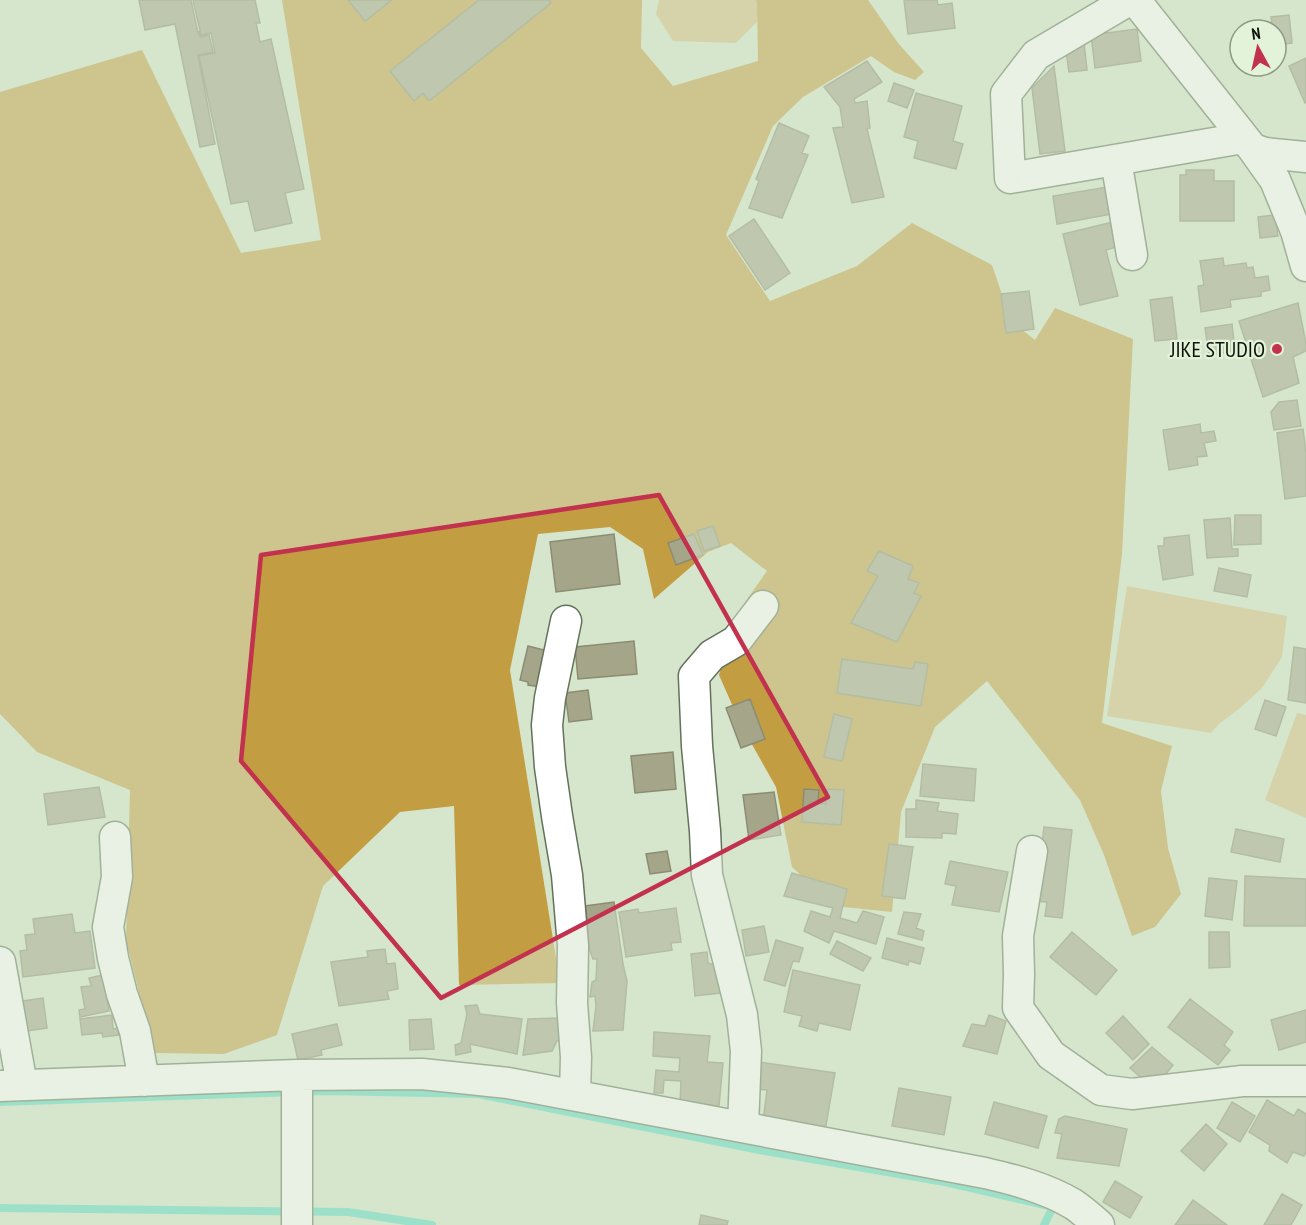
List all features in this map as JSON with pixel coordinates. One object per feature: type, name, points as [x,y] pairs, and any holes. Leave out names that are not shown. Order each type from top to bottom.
[{"type":"street","points":[[1129,0],[1036,55],[1006,94],[1010,178],[1116,160],[1248,144],[1265,153],[1306,157]]},
{"type":"street","points":[[1135,0],[1275,180],[1296,231],[1306,267]]},
{"type":"street","points":[[1116,160],[1132,255]]},
{"type":"street","points":[[743,1127],[746,1051],[742,1016],[707,875],[694,676],[711,655],[736,641],[763,606]]},
{"type":"street","points":[[566,621],[550,698],[547,725],[550,767],[567,875],[573,946],[575,1095]]},
{"type":"street","points":[[115,837],[117,877],[108,927],[122,994],[135,1031],[144,1081]]},
{"type":"street","points":[[1032,851],[1018,936],[1018,1008],[1051,1055],[1101,1090],[1132,1094],[1242,1081],[1306,1081]]},
{"type":"street","points":[[0,962],[11,1085],[297,1075],[422,1074],[508,1083],[1023,1182],[1074,1204],[1099,1225]]},
{"type":"street","points":[[297,1075],[297,1225]]},
{"type":"highlighted area","points":[[659,495],[828,797],[441,998],[241,761],[261,555]]},
{"type":"shaded area","points":[[282,0],[642,0],[641,48],[673,86],[758,61],[756,0],[868,0],[898,43],[924,72],[915,80],[894,72],[871,56],[803,97],[773,126],[726,235],[770,301],[857,266],[912,223],[992,265],[1011,321],[1035,340],[1055,308],[1133,339],[1122,554],[1102,723],[1172,746],[1161,791],[1168,848],[1181,894],[1155,927],[1132,936],[1104,855],[1080,800],[987,681],[935,727],[901,812],[892,912],[834,906],[792,867],[776,787],[741,725],[719,675],[736,615],[767,571],[731,543],[708,552],[654,599],[643,549],[610,527],[538,534],[510,670],[560,983],[459,985],[454,806],[400,812],[323,886],[277,1035],[224,1054],[154,1053],[126,940],[130,790],[37,752],[0,714],[0,92],[142,50],[241,253],[321,240]]},
{"type":"shaded area","points":[[659,0],[779,0],[736,43],[673,41],[656,14]]},
{"type":"shaded area","points":[[1127,586],[1287,616],[1282,657],[1262,688],[1211,733],[1107,716]]},
{"type":"shaded area","points":[[1297,713],[1306,715],[1306,818],[1265,800]]},
{"type":"building","points":[[139,0],[191,0],[198,33],[200,37],[209,35],[213,52],[198,55],[215,144],[200,147],[175,24],[145,30]]},
{"type":"building","points":[[193,0],[255,0],[260,23],[256,23],[260,42],[271,39],[304,189],[285,193],[292,223],[255,231],[248,201],[231,204],[199,56],[215,53],[211,33],[201,35]]},
{"type":"building","points":[[348,0],[392,0],[365,21]]},
{"type":"building","points":[[479,0],[549,0],[551,3],[429,101],[423,93],[414,101],[390,71]]},
{"type":"building","points":[[904,0],[937,0],[938,5],[952,3],[955,28],[908,34]]},
{"type":"building","points":[[1289,15],[1292,43],[1288,44],[1288,18],[1271,17]]},
{"type":"building","points":[[1137,29],[1141,61],[1095,68],[1091,35]]},
{"type":"building","points":[[1084,42],[1087,70],[1069,72],[1066,51]]},
{"type":"building","points":[[1306,58],[1306,102],[1305,103],[1289,66]]},
{"type":"building","points":[[867,61],[882,82],[854,99],[855,103],[867,101],[870,128],[867,129],[884,197],[852,203],[833,128],[843,127],[840,107],[824,87]]},
{"type":"building","points":[[1054,66],[1065,151],[1040,154],[1032,88]]},
{"type":"building","points":[[894,83],[914,90],[907,108],[888,101]]},
{"type":"building","points":[[916,93],[962,106],[953,141],[963,144],[956,169],[914,158],[918,141],[904,137]]},
{"type":"building","points":[[779,123],[809,136],[802,153],[808,155],[782,218],[749,208],[759,181],[756,179]]},
{"type":"building","points":[[1186,170],[1214,170],[1214,181],[1234,181],[1234,221],[1180,221],[1180,175],[1186,175]]},
{"type":"building","points":[[1107,187],[1112,214],[1057,224],[1053,196]]},
{"type":"building","points":[[1275,215],[1278,236],[1260,238],[1258,217]]},
{"type":"building","points":[[754,219],[790,273],[765,290],[729,236]]},
{"type":"building","points":[[1113,222],[1120,246],[1106,250],[1118,296],[1080,305],[1063,234]]},
{"type":"building","points":[[1223,258],[1224,266],[1246,263],[1247,268],[1253,267],[1255,278],[1268,276],[1270,290],[1261,292],[1261,296],[1230,300],[1231,307],[1201,312],[1198,286],[1204,285],[1200,261]]},
{"type":"building","points":[[1029,291],[1034,329],[1006,333],[1001,294]]},
{"type":"building","points":[[1172,297],[1177,339],[1155,341],[1150,300]]},
{"type":"building","points":[[1298,303],[1306,344],[1306,351],[1293,357],[1299,383],[1263,397],[1239,321]]},
{"type":"building","points":[[1232,324],[1235,351],[1209,355],[1205,328]]},
{"type":"building","points":[[1297,400],[1301,426],[1274,430],[1271,412],[1279,402]]},
{"type":"building","points":[[1200,424],[1201,433],[1214,431],[1216,441],[1204,443],[1207,456],[1197,457],[1198,465],[1169,470],[1163,430]]},
{"type":"building","points":[[1303,429],[1306,453],[1306,496],[1285,499],[1277,433]]},
{"type":"building","points":[[1235,515],[1261,515],[1261,544],[1234,545]]},
{"type":"building","points":[[1230,518],[1232,549],[1238,549],[1238,556],[1207,558],[1204,520]]},
{"type":"building","points":[[713,526],[720,546],[704,551],[697,531]]},
{"type":"building","points":[[614,534],[620,584],[556,592],[550,542]]},
{"type":"building","points":[[694,534],[703,555],[676,565],[668,543]]},
{"type":"building","points":[[1189,535],[1193,575],[1163,580],[1158,546],[1164,546],[1164,538]]},
{"type":"building","points":[[879,551],[913,566],[908,579],[919,583],[914,593],[921,596],[897,642],[851,623],[878,576],[867,571]]},
{"type":"building","points":[[1219,568],[1251,575],[1247,597],[1214,591]]},
{"type":"building","points":[[634,641],[637,674],[578,679],[575,647]]},
{"type":"building","points":[[528,646],[548,651],[540,687],[528,685],[528,682],[520,680]]},
{"type":"building","points":[[1294,647],[1306,649],[1306,703],[1288,700]]},
{"type":"building","points":[[842,659],[913,669],[915,662],[928,664],[921,706],[837,693]]},
{"type":"building","points":[[588,690],[592,719],[569,722],[565,693]]},
{"type":"building","points":[[750,699],[765,739],[741,748],[726,708]]},
{"type":"building","points":[[1265,700],[1286,707],[1276,736],[1255,729]]},
{"type":"building","points":[[834,714],[852,719],[842,761],[824,757]]},
{"type":"building","points":[[673,752],[676,789],[635,793],[631,756]]},
{"type":"building","points":[[923,764],[976,769],[974,801],[920,796]]},
{"type":"building","points":[[99,787],[105,817],[48,825],[44,794]]},
{"type":"building","points":[[804,789],[819,790],[818,803],[826,804],[827,789],[844,790],[841,825],[802,822]]},
{"type":"building","points":[[774,792],[781,835],[749,840],[743,795]]},
{"type":"building","points":[[916,800],[939,803],[937,811],[958,814],[956,834],[942,833],[942,838],[906,837],[906,809],[916,809]]},
{"type":"building","points":[[1044,827],[1072,830],[1062,918],[1045,916],[1047,902],[1035,901]]},
{"type":"building","points":[[1236,829],[1284,839],[1280,862],[1231,852]]},
{"type":"building","points":[[889,844],[913,847],[905,899],[882,896]]},
{"type":"building","points":[[667,851],[671,871],[650,874],[646,854]]},
{"type":"building","points":[[950,861],[1008,872],[999,912],[952,905],[956,886],[945,884]]},
{"type":"building","points":[[792,873],[847,889],[840,918],[857,923],[863,911],[884,917],[876,944],[834,931],[829,943],[804,931],[811,911],[830,917],[833,908],[784,896]]},
{"type":"building","points":[[1245,876],[1306,879],[1306,926],[1244,926]]},
{"type":"building","points":[[1209,878],[1237,881],[1232,920],[1205,916]]},
{"type":"building","points":[[614,902],[627,981],[623,1030],[593,1031],[596,1006],[595,996],[590,997],[592,982],[596,980],[597,959],[593,959],[590,951],[585,906]]},
{"type":"building","points":[[676,908],[681,942],[671,943],[672,950],[626,957],[619,912],[638,909],[639,913]]},
{"type":"building","points":[[904,912],[921,914],[916,928],[924,931],[922,940],[898,934]]},
{"type":"building","points":[[72,914],[75,933],[90,931],[95,968],[23,977],[20,951],[27,950],[25,935],[35,934],[33,919]]},
{"type":"building","points":[[764,926],[769,952],[746,956],[742,930]]},
{"type":"building","points":[[1072,932],[1117,970],[1096,995],[1050,957]]},
{"type":"building","points":[[1209,932],[1229,932],[1230,967],[1209,968]]},
{"type":"building","points":[[887,938],[924,948],[920,964],[909,961],[908,965],[882,958]]},
{"type":"building","points":[[776,940],[803,948],[799,962],[793,961],[785,986],[764,980]]},
{"type":"building","points":[[837,941],[871,958],[863,971],[830,954]]},
{"type":"building","points":[[385,949],[387,964],[395,963],[398,989],[387,991],[389,999],[339,1006],[331,962],[368,957],[367,951]]},
{"type":"building","points":[[707,952],[708,963],[717,966],[720,993],[695,996],[691,954]]},
{"type":"building","points":[[793,970],[860,985],[850,1030],[819,1023],[817,1031],[799,1026],[802,1016],[784,1012]]},
{"type":"building","points":[[103,975],[109,1011],[80,1017],[79,1010],[85,1009],[81,987],[91,986],[89,978]]},
{"type":"building","points":[[43,998],[47,1028],[27,1031],[23,1001]]},
{"type":"building","points":[[1190,999],[1233,1032],[1224,1045],[1230,1050],[1218,1065],[1168,1027]]},
{"type":"building","points":[[477,1005],[480,1014],[522,1019],[517,1054],[470,1044],[471,1052],[456,1055],[455,1045],[461,1043],[467,1014],[465,1006]]},
{"type":"building","points":[[1306,1010],[1306,1042],[1279,1050],[1271,1020]]},
{"type":"building","points":[[112,1015],[113,1029],[118,1028],[119,1035],[103,1037],[102,1033],[82,1035],[80,1019]]},
{"type":"building","points":[[989,1015],[1006,1021],[997,1054],[963,1046],[972,1024],[985,1026]]},
{"type":"building","points":[[1123,1016],[1149,1044],[1133,1060],[1106,1033]]},
{"type":"building","points":[[559,1018],[563,1041],[557,1041],[552,1051],[523,1055],[528,1019]]},
{"type":"building","points":[[431,1019],[434,1049],[410,1050],[409,1020]]},
{"type":"building","points":[[337,1024],[342,1045],[321,1050],[322,1055],[298,1060],[292,1034]]},
{"type":"building","points":[[654,1032],[710,1036],[707,1062],[723,1063],[719,1106],[680,1103],[681,1081],[664,1080],[663,1093],[654,1093],[656,1070],[679,1072],[680,1058],[653,1056]]},
{"type":"building","points":[[1152,1047],[1173,1065],[1162,1079],[1145,1081],[1130,1068]]},
{"type":"building","points":[[759,1062],[835,1073],[825,1131],[763,1121],[767,1090],[754,1089]]},
{"type":"building","points":[[899,1088],[951,1097],[944,1135],[892,1126]]},
{"type":"building","points":[[1267,1100],[1294,1116],[1298,1109],[1306,1114],[1306,1152],[1304,1156],[1293,1152],[1287,1163],[1269,1151],[1270,1145],[1249,1132]]},
{"type":"building","points":[[994,1102],[1047,1116],[1038,1148],[985,1134]]},
{"type":"building","points":[[1232,1102],[1255,1116],[1240,1142],[1217,1128]]},
{"type":"building","points":[[1065,1116],[1127,1129],[1119,1166],[1057,1158],[1062,1134],[1055,1133],[1059,1119]]},
{"type":"building","points":[[1206,1124],[1227,1144],[1204,1171],[1181,1151]]},
{"type":"building","points":[[1115,1181],[1142,1197],[1130,1218],[1103,1202]]},
{"type":"building","points":[[1282,1194],[1302,1205],[1291,1225],[1264,1225]]},
{"type":"building","points":[[1193,1200],[1227,1225],[1175,1225]]},
{"type":"building","points":[[701,1215],[728,1221],[727,1225],[699,1225]]},
{"type":"waterway","points":[[0,1102],[325,1091],[478,1094],[765,1151],[945,1182],[1053,1207],[1044,1225]]},
{"type":"waterway","points":[[0,1208],[348,1212],[432,1225]]},
{"type":"place","name":"JIKE STUDIO","points":[[1277,349]]}]
